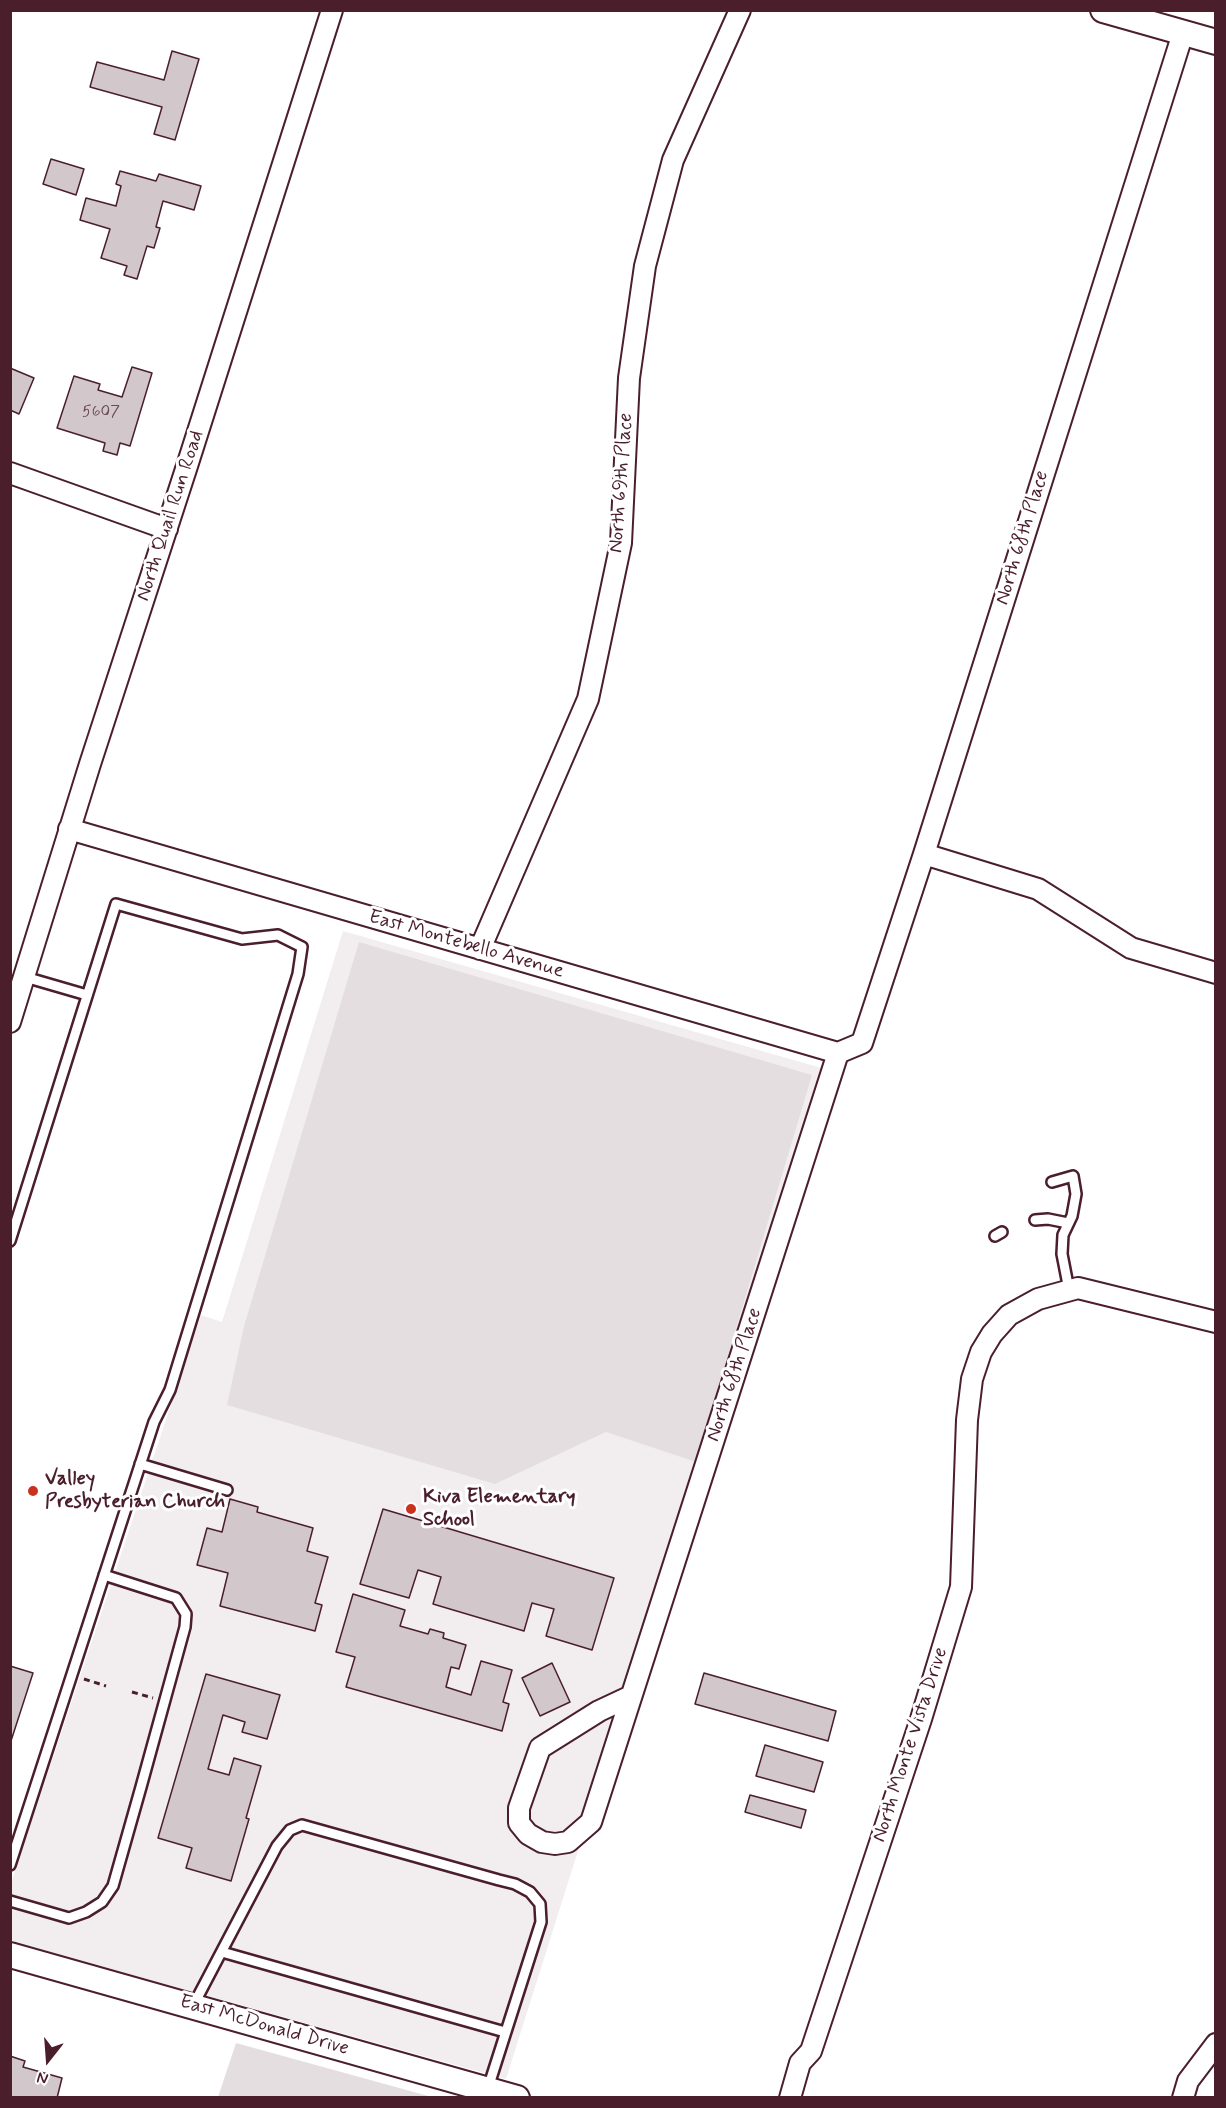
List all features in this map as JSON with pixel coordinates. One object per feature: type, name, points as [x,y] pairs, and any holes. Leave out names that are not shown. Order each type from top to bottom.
[{"type":"street","name":"North Quail Run Road","points":[[10,1022],[69,829],[332,10]]},
{"type":"street","name":"North 69th Place","points":[[480,949],[588,699],[621,543],[629,378],[645,266],[673,160],[740,10]]},
{"type":"street","points":[[1102,10],[1215,42]]},
{"type":"street","name":"North 68th Place","points":[[631,1696],[599,1711],[540,1748],[519,1808],[519,1823],[528,1834],[542,1842],[555,1844],[568,1842],[591,1822],[838,1053],[862,1043],[924,854],[1183,33]]},
{"type":"street","points":[[10,473],[167,529]]},
{"type":"street","name":"East Montebello Avenue","points":[[69,829],[838,1053]]},
{"type":"street","points":[[924,854],[1038,889],[1131,948],[1215,973]]},
{"type":"street","points":[[1069,1290],[1078,1288],[1215,1322]]},
{"type":"street","name":"North Monte Vista Drive","points":[[790,2097],[800,2063],[811,2051],[932,1684],[960,1587],[967,1420],[972,1379],[981,1352],[992,1334],[1009,1315],[1038,1299],[1069,1290]]},
{"type":"street","name":"East McDonald Drive","points":[[10,1955],[486,2093],[517,2097]]},
{"type":"street","points":[[1183,2097],[1188,2081],[1215,2044]]},
{"type":"lane","points":[[10,1241],[116,904],[242,939],[278,935],[302,947],[298,974],[170,1390],[154,1422],[10,1865]]},
{"type":"lane","points":[[25,977],[87,995]]},
{"type":"lane","points":[[1052,1182],[1073,1176],[1076,1194],[1063,1235],[1062,1254],[1069,1290]]},
{"type":"lane","points":[[1035,1221],[1048,1219],[1068,1223]]},
{"type":"lane","points":[[140,1464],[227,1490]]},
{"type":"lane","points":[[10,1900],[69,1918],[86,1912],[102,1902],[112,1886],[136,1806],[185,1627],[186,1614],[176,1598],[104,1575]]},
{"type":"lane","points":[[193,2007],[277,1846],[290,1830],[302,1825],[515,1884],[531,1892],[540,1904],[541,1922],[486,2093]]},
{"type":"lane","points":[[222,1952],[505,2032]]},
{"type":"path","points":[[84,1679],[106,1686]]},
{"type":"path","points":[[132,1692],[153,1698]]},
{"type":"shaded area","name":"Kiva Elementary School","points":[[343,931],[825,1069],[506,2079],[11,1941],[11,1883],[201,1315],[222,1322]]},
{"type":"shaded area","points":[[359,942],[812,1075],[696,1462],[606,1432],[495,1484],[227,1405],[244,1326]]},
{"type":"shaded area","points":[[236,2043],[432,2097],[218,2097]]},
{"type":"building","points":[[172,51],[199,59],[175,140],[154,134],[162,107],[90,87],[97,62],[164,80]]},
{"type":"building","points":[[51,159],[84,169],[76,195],[43,184]]},
{"type":"building","points":[[120,171],[156,181],[159,174],[201,186],[194,210],[163,201],[156,227],[160,228],[154,248],[147,246],[137,279],[124,275],[127,266],[101,258],[110,229],[80,220],[86,198],[116,206],[121,186],[116,184]]},
{"type":"building","points":[[132,367],[152,373],[130,446],[120,443],[117,455],[103,451],[105,443],[57,428],[74,376],[100,384],[98,390],[122,397]]},
{"type":"building","points":[[10,368],[34,378],[19,414],[10,410]]},
{"type":"building","points":[[230,1499],[258,1507],[257,1512],[313,1528],[307,1551],[328,1557],[315,1603],[322,1605],[315,1631],[220,1606],[228,1573],[197,1565],[207,1528],[222,1532]]},
{"type":"building","points":[[383,1509],[614,1578],[592,1650],[546,1636],[554,1609],[532,1603],[524,1631],[433,1604],[441,1577],[418,1570],[409,1598],[360,1584]]},
{"type":"building","points":[[353,1594],[405,1610],[400,1626],[428,1634],[430,1629],[444,1633],[443,1638],[466,1645],[459,1669],[451,1667],[446,1687],[471,1695],[481,1661],[512,1670],[503,1702],[509,1704],[502,1731],[346,1687],[355,1657],[336,1652]]},
{"type":"building","points":[[552,1663],[570,1702],[540,1716],[522,1678]]},
{"type":"building","points":[[10,1666],[33,1673],[10,1744]]},
{"type":"building","points":[[704,1673],[836,1711],[828,1741],[695,1704]]},
{"type":"building","points":[[206,1674],[280,1695],[267,1739],[242,1732],[245,1722],[223,1715],[208,1769],[229,1775],[234,1758],[261,1766],[231,1881],[186,1868],[192,1848],[158,1838]]},
{"type":"building","points":[[765,1745],[823,1762],[814,1792],[756,1776]]},
{"type":"building","points":[[750,1795],[806,1810],[801,1828],[745,1812]]},
{"type":"building","points":[[10,2056],[25,2061],[23,2067],[62,2078],[57,2098],[10,2098]]},
{"type":"place","name":"Valley Presbyterian Church","points":[[33,1491]]},
{"type":"place","name":"Kiva Elementary School","points":[[411,1509]]}]
